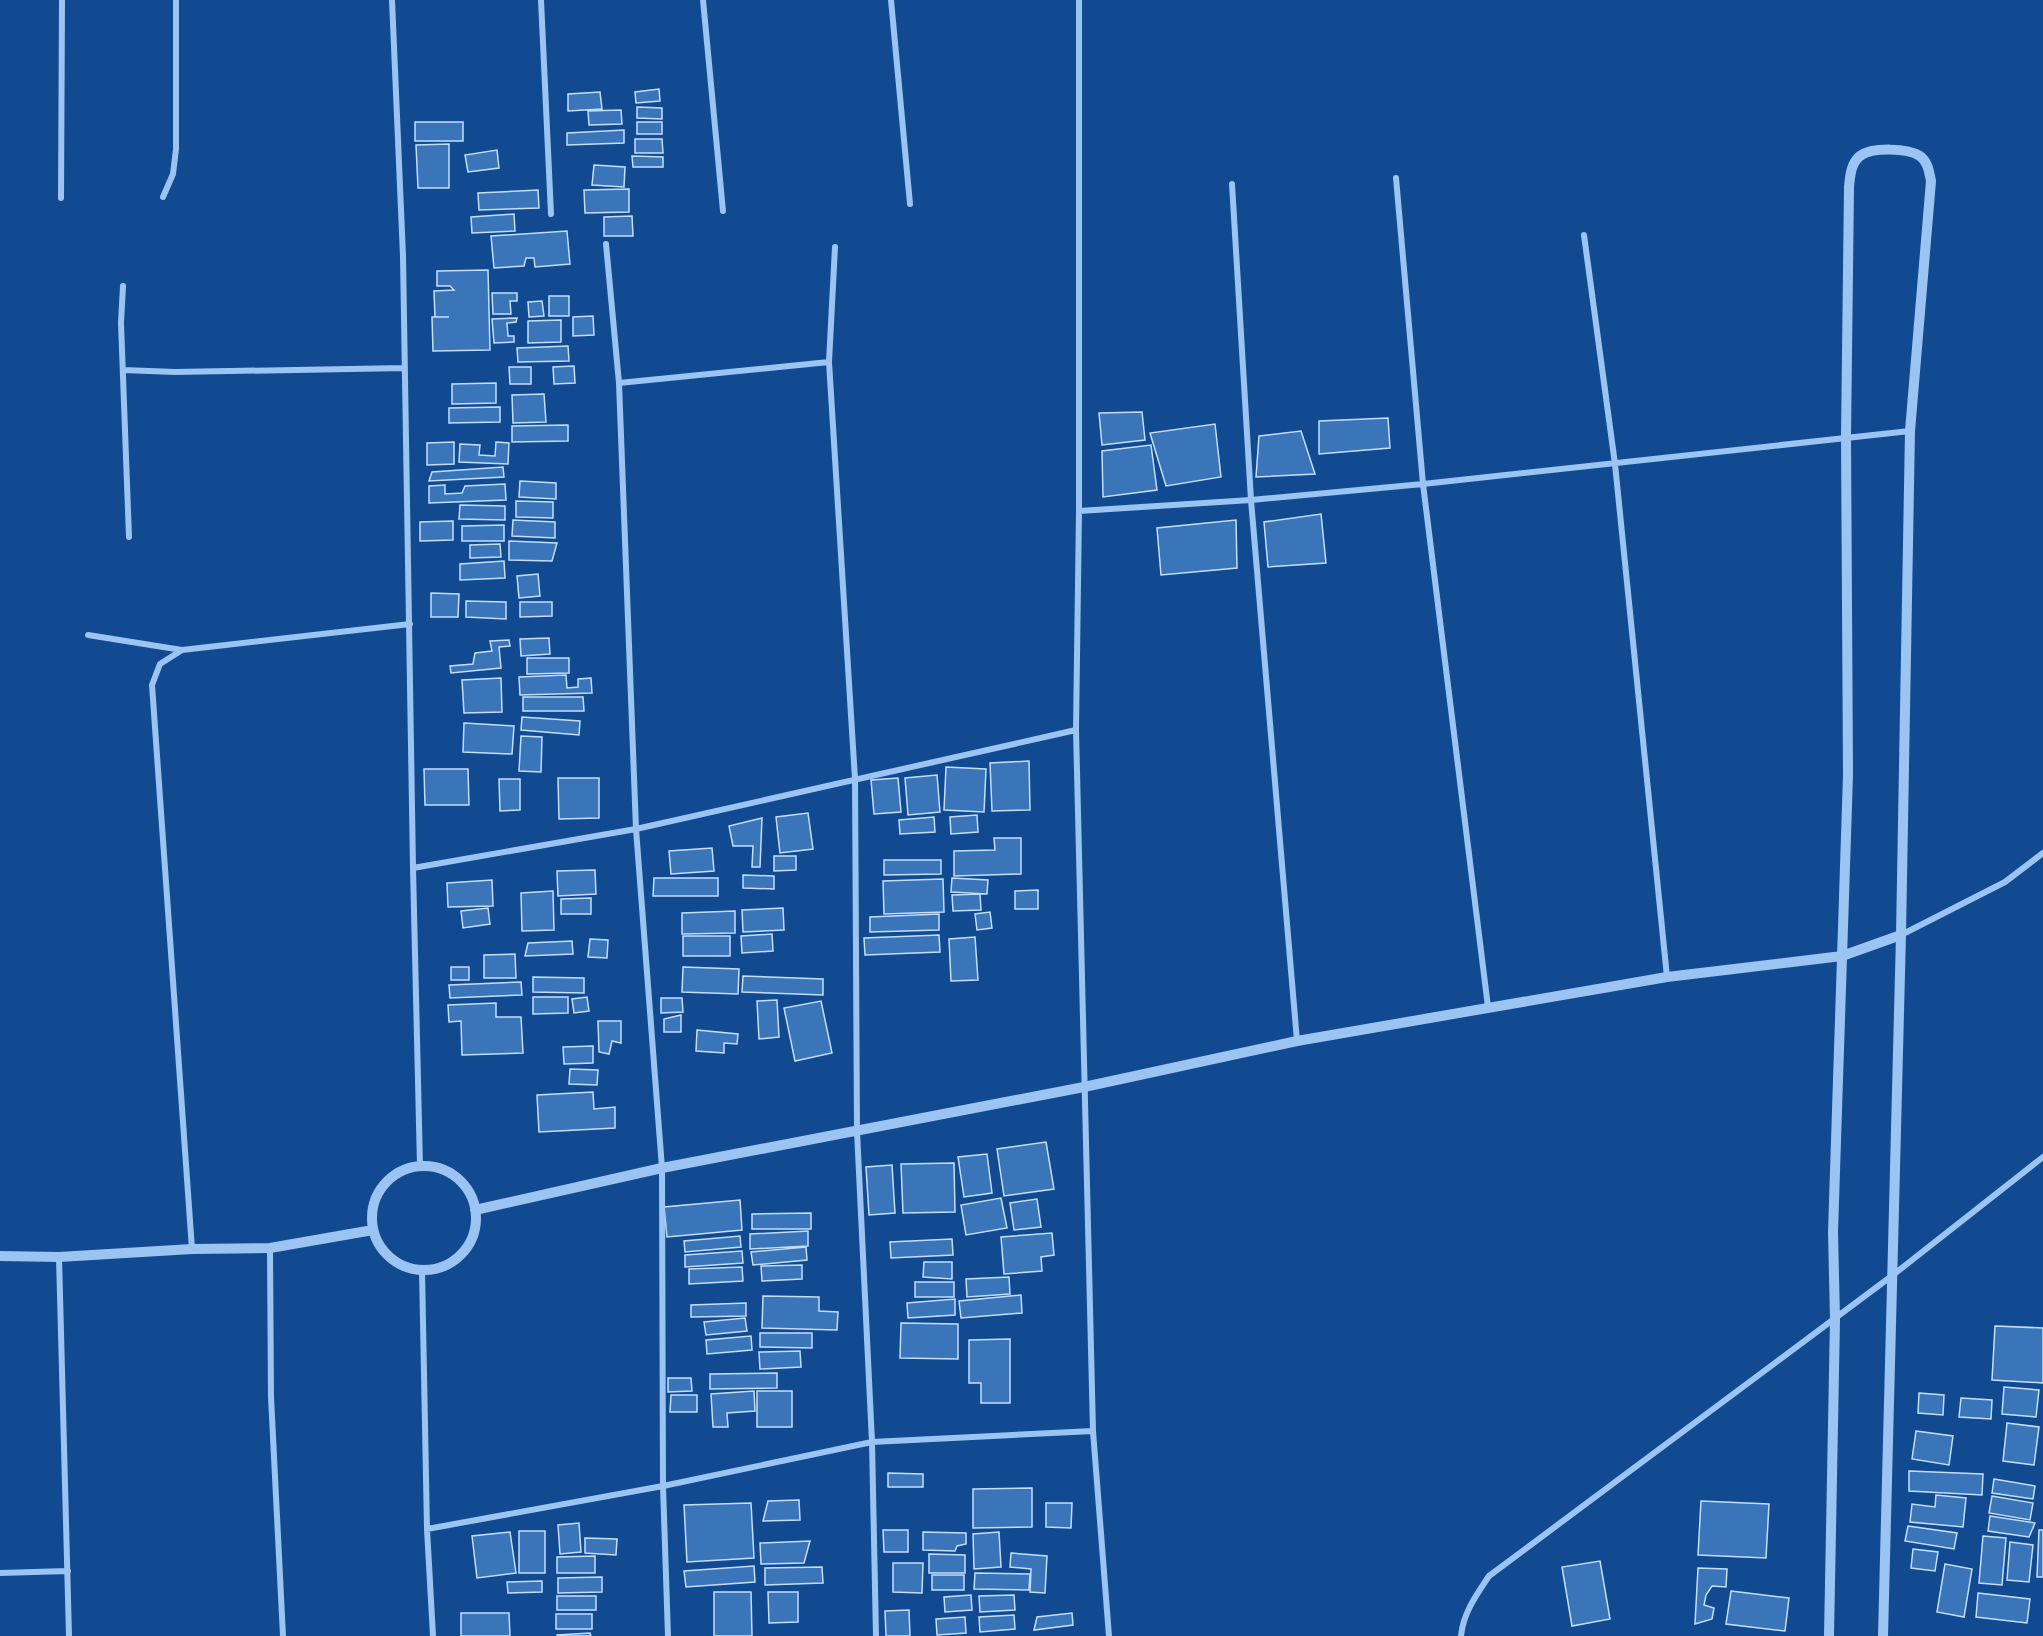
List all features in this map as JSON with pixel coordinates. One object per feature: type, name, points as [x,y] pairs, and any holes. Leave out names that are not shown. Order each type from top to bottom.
[{"type":"street","points":[[62,0],[62,198]]},
{"type":"street","points":[[163,197],[173,174],[176,148],[176,0]]},
{"type":"street","points":[[392,0],[403,256],[420,1166]]},
{"type":"street","points":[[541,0],[551,214]]},
{"type":"street","points":[[703,0],[723,211]]},
{"type":"street","points":[[891,0],[910,204]]},
{"type":"street","points":[[1079,0],[1079,511],[1076,730],[1093,1431],[1109,1636]]},
{"type":"street","points":[[1829,1636],[1835,1318],[1833,1232],[1848,775],[1846,438],[1849,187],[1852,168],[1860,156],[1878,149],[1910,152],[1920,156],[1928,166],[1931,181],[1910,431],[1901,935],[1883,1636]]},
{"type":"street","points":[[1396,178],[1423,484],[1488,1007]]},
{"type":"street","points":[[1232,184],[1251,500],[1297,1041]]},
{"type":"street","points":[[1584,235],[1615,464],[1667,977]]},
{"type":"street","points":[[606,244],[619,383],[636,829],[662,1168],[663,1486],[668,1636]]},
{"type":"street","points":[[835,247],[829,362],[855,780],[857,1131],[872,1442],[876,1636]]},
{"type":"street","points":[[123,286],[121,324],[129,537]]},
{"type":"street","points":[[619,383],[829,362]]},
{"type":"street","points":[[123,370],[175,372],[405,368]]},
{"type":"street","points":[[1079,511],[1251,500],[1423,484],[1910,431]]},
{"type":"street","points":[[88,635],[182,650],[410,624]]},
{"type":"street","points":[[182,650],[160,664],[152,685],[192,1249]]},
{"type":"street","points":[[413,868],[636,829],[1076,730]]},
{"type":"street","points":[[475,1210],[662,1168],[1084,1088],[1297,1041],[1667,977],[1842,956],[1901,935],[2005,882],[2043,853]]},
{"type":"street","points":[[1461,1636],[1472,1601],[1489,1576],[1893,1275],[2043,1157]]},
{"type":"street","points":[[420,1166],[434,1166],[450,1172],[463,1183],[473,1198],[475,1210],[474,1232],[467,1247],[455,1260],[440,1268],[422,1270],[406,1267],[391,1258],[379,1245],[373,1230],[372,1213],[376,1196],[386,1182],[400,1172],[420,1166]]},
{"type":"street","points":[[0,1256],[59,1257],[192,1249],[270,1248],[373,1230]]},
{"type":"street","points":[[270,1248],[271,1397],[283,1636]]},
{"type":"street","points":[[59,1257],[69,1636]]},
{"type":"street","points":[[422,1270],[427,1529],[433,1636]]},
{"type":"street","points":[[427,1529],[663,1486],[872,1442],[1093,1431]]},
{"type":"street","points":[[0,1573],[68,1571]]},
{"type":"building","points":[[659,89],[660,101],[636,103],[635,92]]},
{"type":"building","points":[[600,92],[602,109],[568,111],[568,94]]},
{"type":"building","points":[[637,107],[662,108],[662,119],[637,118]]},
{"type":"building","points":[[621,110],[622,124],[589,125],[588,111]]},
{"type":"building","points":[[415,122],[463,122],[463,141],[415,141]]},
{"type":"building","points":[[637,122],[662,122],[662,134],[637,134]]},
{"type":"building","points":[[624,130],[624,143],[567,145],[567,133]]},
{"type":"building","points":[[635,139],[662,139],[663,153],[635,153]]},
{"type":"building","points":[[449,144],[449,188],[418,188],[416,145]]},
{"type":"building","points":[[497,150],[499,168],[468,172],[465,155]]},
{"type":"building","points":[[632,156],[663,157],[663,167],[633,167]]},
{"type":"building","points":[[594,165],[625,167],[624,187],[592,185]]},
{"type":"building","points":[[629,189],[629,212],[585,213],[584,190]]},
{"type":"building","points":[[538,190],[539,208],[479,210],[478,193]]},
{"type":"building","points":[[514,214],[515,231],[472,233],[471,217]]},
{"type":"building","points":[[632,216],[633,236],[604,236],[604,217]]},
{"type":"building","points":[[567,231],[570,264],[535,267],[534,258],[526,258],[524,266],[494,268],[491,236]]},
{"type":"building","points":[[488,270],[490,350],[433,351],[432,317],[435,317],[434,291],[454,290],[450,286],[437,286],[437,271]]},
{"type":"building","points":[[492,293],[517,293],[517,301],[510,301],[511,314],[493,314]]},
{"type":"building","points":[[549,296],[569,296],[569,316],[549,316]]},
{"type":"building","points":[[542,301],[544,316],[529,317],[528,302]]},
{"type":"building","points":[[593,316],[594,335],[573,336],[573,317]]},
{"type":"building","points":[[517,318],[516,322],[507,323],[508,336],[514,336],[514,342],[494,343],[492,319]]},
{"type":"building","points":[[561,320],[561,342],[528,343],[528,321]]},
{"type":"building","points":[[568,346],[569,361],[518,362],[517,348]]},
{"type":"building","points":[[574,366],[575,383],[554,384],[553,367]]},
{"type":"building","points":[[509,367],[531,367],[531,384],[510,384]]},
{"type":"building","points":[[496,383],[496,403],[452,404],[452,384]]},
{"type":"building","points":[[544,394],[546,422],[513,423],[512,395]]},
{"type":"building","points":[[500,407],[500,422],[449,423],[449,408]]},
{"type":"building","points":[[1142,412],[1145,440],[1102,445],[1099,413]]},
{"type":"building","points":[[1388,418],[1390,448],[1319,454],[1319,421]]},
{"type":"building","points":[[1215,424],[1221,477],[1166,486],[1150,433]]},
{"type":"building","points":[[568,425],[568,441],[512,442],[512,426]]},
{"type":"building","points":[[1301,431],[1315,474],[1256,477],[1259,436]]},
{"type":"building","points":[[454,442],[454,464],[427,465],[427,443]]},
{"type":"building","points":[[496,442],[509,443],[508,464],[459,462],[460,444],[480,445],[479,455],[495,456]]},
{"type":"building","points":[[1151,445],[1157,490],[1103,497],[1102,451]]},
{"type":"building","points":[[503,467],[504,477],[429,481],[432,472]]},
{"type":"building","points":[[520,481],[556,483],[556,499],[519,497]]},
{"type":"building","points":[[505,484],[506,500],[429,503],[429,486],[445,485],[445,494],[462,493],[465,486]]},
{"type":"building","points":[[516,501],[553,502],[553,518],[516,517]]},
{"type":"building","points":[[460,505],[505,506],[505,520],[459,519]]},
{"type":"building","points":[[1321,514],[1326,563],[1268,567],[1264,522]]},
{"type":"building","points":[[513,520],[555,522],[555,538],[512,536]]},
{"type":"building","points":[[1236,520],[1237,568],[1161,575],[1157,528]]},
{"type":"building","points":[[453,521],[453,540],[420,541],[420,522]]},
{"type":"building","points":[[504,525],[504,541],[462,541],[462,526]]},
{"type":"building","points":[[509,541],[557,543],[552,561],[509,560]]},
{"type":"building","points":[[500,544],[501,557],[470,558],[470,545]]},
{"type":"building","points":[[504,561],[505,578],[460,580],[460,564]]},
{"type":"building","points":[[538,574],[540,596],[519,598],[517,576]]},
{"type":"building","points":[[431,593],[459,594],[458,617],[431,617]]},
{"type":"building","points":[[466,601],[506,602],[506,619],[466,617]]},
{"type":"building","points":[[520,602],[552,602],[552,616],[520,617]]},
{"type":"building","points":[[549,638],[550,654],[521,656],[520,639]]},
{"type":"building","points":[[509,640],[510,646],[499,647],[501,668],[451,673],[450,666],[473,664],[475,653],[492,651],[490,641]]},
{"type":"building","points":[[527,658],[569,658],[569,673],[527,674]]},
{"type":"building","points":[[566,675],[567,688],[578,687],[578,679],[591,678],[592,693],[520,695],[519,677]]},
{"type":"building","points":[[501,678],[502,712],[464,713],[462,680]]},
{"type":"building","points":[[523,697],[583,697],[584,711],[523,711]]},
{"type":"building","points":[[522,717],[580,721],[579,735],[521,730]]},
{"type":"building","points":[[464,723],[514,726],[512,754],[463,752]]},
{"type":"building","points":[[521,736],[542,737],[541,772],[519,771]]},
{"type":"building","points":[[1029,761],[1030,810],[992,811],[990,763]]},
{"type":"building","points":[[946,767],[986,769],[984,812],[944,810]]},
{"type":"building","points":[[424,769],[468,769],[469,805],[425,805]]},
{"type":"building","points":[[937,775],[940,812],[908,815],[905,778]]},
{"type":"building","points":[[558,778],[599,778],[599,818],[559,819]]},
{"type":"building","points":[[898,778],[901,812],[874,814],[871,780]]},
{"type":"building","points":[[499,779],[520,779],[520,810],[500,811]]},
{"type":"building","points":[[808,813],[813,849],[780,853],[776,817]]},
{"type":"building","points":[[977,815],[978,832],[951,834],[950,817]]},
{"type":"building","points":[[934,817],[935,832],[900,834],[899,820]]},
{"type":"building","points":[[762,818],[760,867],[752,867],[753,846],[733,846],[729,826]]},
{"type":"building","points":[[994,838],[1021,838],[1021,874],[954,876],[954,851],[995,850]]},
{"type":"building","points":[[712,848],[714,871],[671,874],[669,851]]},
{"type":"building","points":[[774,856],[796,856],[796,870],[774,871]]},
{"type":"building","points":[[884,860],[941,860],[941,874],[884,875]]},
{"type":"building","points":[[595,870],[596,894],[558,896],[557,871]]},
{"type":"building","points":[[743,875],[774,876],[774,889],[743,888]]},
{"type":"building","points":[[654,878],[718,878],[718,896],[653,896]]},
{"type":"building","points":[[952,878],[988,880],[987,894],[951,892]]},
{"type":"building","points":[[943,879],[944,912],[884,914],[883,881]]},
{"type":"building","points":[[492,880],[493,906],[448,907],[447,883]]},
{"type":"building","points":[[1038,890],[1038,909],[1015,909],[1015,891]]},
{"type":"building","points":[[553,891],[554,930],[522,931],[521,893]]},
{"type":"building","points":[[980,894],[981,910],[953,911],[952,895]]},
{"type":"building","points":[[591,898],[591,914],[561,914],[561,899]]},
{"type":"building","points":[[488,908],[490,924],[463,928],[461,911]]},
{"type":"building","points":[[783,908],[784,930],[743,932],[742,910]]},
{"type":"building","points":[[735,911],[735,933],[682,934],[682,913]]},
{"type":"building","points":[[990,912],[992,928],[977,930],[975,914]]},
{"type":"building","points":[[939,914],[939,930],[870,932],[870,917]]},
{"type":"building","points":[[772,934],[773,951],[742,953],[741,936]]},
{"type":"building","points":[[939,935],[940,952],[865,955],[864,938]]},
{"type":"building","points":[[683,936],[730,936],[730,956],[683,956]]},
{"type":"building","points":[[975,937],[978,980],[951,981],[949,939]]},
{"type":"building","points":[[590,939],[608,940],[607,958],[588,957]]},
{"type":"building","points":[[572,941],[573,954],[525,956],[528,943]]},
{"type":"building","points":[[515,954],[516,978],[484,978],[484,955]]},
{"type":"building","points":[[451,967],[469,967],[469,980],[451,980]]},
{"type":"building","points":[[683,967],[739,969],[738,994],[682,992]]},
{"type":"building","points":[[743,976],[823,979],[823,995],[742,992]]},
{"type":"building","points":[[533,977],[584,978],[584,993],[533,992]]},
{"type":"building","points":[[521,982],[522,995],[450,998],[449,985]]},
{"type":"building","points":[[533,997],[568,997],[568,1013],[533,1014]]},
{"type":"building","points":[[587,997],[589,1011],[574,1013],[572,999]]},
{"type":"building","points":[[661,998],[682,998],[683,1012],[661,1013]]},
{"type":"building","points":[[777,1000],[779,1037],[759,1039],[757,1001]]},
{"type":"building","points":[[821,1001],[832,1053],[795,1061],[784,1008]]},
{"type":"building","points":[[496,1003],[496,1017],[521,1017],[523,1053],[462,1055],[461,1021],[449,1022],[448,1005]]},
{"type":"building","points":[[681,1015],[681,1032],[664,1032],[664,1019]]},
{"type":"building","points":[[598,1021],[621,1021],[621,1043],[612,1041],[609,1054],[599,1052]]},
{"type":"building","points":[[697,1030],[738,1034],[737,1044],[724,1043],[724,1053],[696,1051]]},
{"type":"building","points":[[593,1046],[593,1063],[564,1064],[563,1047]]},
{"type":"building","points":[[570,1069],[598,1070],[597,1085],[569,1084]]},
{"type":"building","points":[[593,1092],[594,1109],[615,1107],[615,1128],[539,1132],[537,1095]]},
{"type":"building","points":[[1046,1142],[1054,1189],[1004,1196],[997,1149]]},
{"type":"building","points":[[987,1154],[992,1193],[964,1197],[958,1157]]},
{"type":"building","points":[[954,1163],[955,1212],[903,1213],[901,1164]]},
{"type":"building","points":[[892,1165],[895,1213],[869,1215],[866,1167]]},
{"type":"building","points":[[1001,1198],[1007,1228],[966,1235],[961,1205]]},
{"type":"building","points":[[1037,1199],[1041,1227],[1014,1230],[1010,1203]]},
{"type":"building","points":[[740,1200],[742,1230],[667,1237],[664,1207]]},
{"type":"building","points":[[811,1213],[811,1229],[752,1229],[752,1214]]},
{"type":"building","points":[[808,1231],[808,1246],[750,1249],[750,1234]]},
{"type":"building","points":[[1052,1233],[1054,1255],[1041,1257],[1042,1271],[1004,1274],[1001,1237]]},
{"type":"building","points":[[740,1236],[741,1247],[685,1252],[684,1241]]},
{"type":"building","points":[[952,1239],[953,1255],[891,1258],[890,1242]]},
{"type":"building","points":[[806,1247],[807,1260],[753,1265],[751,1252]]},
{"type":"building","points":[[742,1251],[743,1263],[685,1267],[685,1255]]},
{"type":"building","points":[[924,1262],[952,1262],[952,1279],[923,1277]]},
{"type":"building","points":[[802,1265],[802,1279],[762,1281],[761,1266]]},
{"type":"building","points":[[742,1267],[743,1281],[689,1284],[689,1269]]},
{"type":"building","points":[[1009,1277],[1010,1294],[967,1297],[966,1279]]},
{"type":"building","points":[[915,1282],[954,1282],[954,1297],[915,1297]]},
{"type":"building","points":[[1021,1295],[1022,1313],[961,1318],[959,1301]]},
{"type":"building","points":[[763,1296],[819,1297],[819,1311],[838,1312],[837,1330],[762,1328]]},
{"type":"building","points":[[955,1299],[955,1315],[908,1318],[907,1303]]},
{"type":"building","points":[[746,1303],[746,1316],[691,1317],[691,1305]]},
{"type":"building","points":[[745,1318],[747,1331],[706,1335],[704,1322]]},
{"type":"building","points":[[901,1323],[958,1324],[958,1359],[900,1358]]},
{"type":"building","points":[[1995,1326],[2043,1328],[2043,1383],[1992,1380]]},
{"type":"building","points":[[760,1333],[812,1333],[812,1348],[760,1347]]},
{"type":"building","points":[[751,1336],[752,1350],[707,1354],[706,1340]]},
{"type":"building","points":[[1010,1339],[1010,1403],[981,1403],[981,1383],[969,1383],[969,1340]]},
{"type":"building","points":[[800,1351],[801,1367],[760,1369],[759,1352]]},
{"type":"building","points":[[777,1373],[777,1388],[710,1389],[710,1374]]},
{"type":"building","points":[[668,1378],[691,1378],[692,1391],[668,1392]]},
{"type":"building","points":[[2004,1387],[2039,1390],[2036,1417],[2002,1414]]},
{"type":"building","points":[[754,1391],[755,1411],[727,1413],[728,1427],[713,1427],[711,1394]]},
{"type":"building","points":[[757,1391],[792,1391],[792,1427],[757,1427]]},
{"type":"building","points":[[1919,1393],[1944,1395],[1943,1415],[1918,1413]]},
{"type":"building","points":[[671,1395],[697,1395],[697,1412],[670,1412]]},
{"type":"building","points":[[1961,1398],[1992,1400],[1991,1419],[1959,1417]]},
{"type":"building","points":[[2007,1423],[2039,1427],[2034,1465],[2003,1461]]},
{"type":"building","points":[[1916,1431],[1953,1436],[1949,1465],[1912,1459]]},
{"type":"building","points":[[1909,1471],[1983,1474],[1982,1495],[1909,1491]]},
{"type":"building","points":[[888,1473],[923,1474],[923,1487],[888,1487]]},
{"type":"building","points":[[1994,1479],[2035,1486],[2033,1499],[1992,1493]]},
{"type":"building","points":[[1032,1488],[1032,1527],[973,1528],[973,1489]]},
{"type":"building","points":[[1936,1495],[1966,1498],[1963,1527],[1910,1522],[1912,1504],[1935,1507]]},
{"type":"building","points":[[1992,1496],[2033,1503],[2030,1520],[1989,1513]]},
{"type":"building","points":[[799,1500],[800,1520],[763,1521],[768,1501]]},
{"type":"building","points":[[1701,1501],[1769,1504],[1766,1558],[1698,1555]]},
{"type":"building","points":[[751,1503],[754,1558],[687,1562],[684,1505]]},
{"type":"building","points":[[1046,1503],[1072,1503],[1071,1528],[1046,1527]]},
{"type":"building","points":[[1990,1516],[2035,1523],[2029,1537],[1988,1531]]},
{"type":"building","points":[[579,1523],[581,1552],[560,1554],[558,1525]]},
{"type":"building","points":[[1908,1526],[1957,1533],[1954,1549],[1905,1541]]},
{"type":"building","points":[[883,1530],[908,1530],[908,1552],[884,1552]]},
{"type":"building","points":[[2039,1530],[2043,1530],[2043,1577],[2037,1577]]},
{"type":"building","points":[[519,1531],[545,1531],[545,1573],[519,1573]]},
{"type":"building","points":[[510,1532],[516,1573],[477,1578],[472,1536]]},
{"type":"building","points":[[923,1532],[966,1533],[966,1544],[957,1546],[955,1551],[923,1550]]},
{"type":"building","points":[[999,1532],[1001,1567],[974,1569],[973,1534]]},
{"type":"building","points":[[1983,1536],[2006,1538],[2002,1585],[1979,1583]]},
{"type":"building","points":[[585,1538],[617,1539],[616,1555],[585,1553]]},
{"type":"building","points":[[810,1541],[804,1563],[761,1564],[760,1543]]},
{"type":"building","points":[[2010,1542],[2033,1545],[2029,1582],[2007,1580]]},
{"type":"building","points":[[1913,1549],[1938,1552],[1935,1571],[1911,1568]]},
{"type":"building","points":[[1011,1553],[1047,1556],[1045,1593],[1030,1592],[1031,1569],[1010,1567]]},
{"type":"building","points":[[929,1554],[965,1555],[965,1573],[929,1573]]},
{"type":"building","points":[[595,1556],[595,1573],[557,1573],[557,1557]]},
{"type":"building","points":[[1600,1561],[1610,1619],[1572,1626],[1562,1567]]},
{"type":"building","points":[[893,1563],[923,1563],[922,1593],[893,1592]]},
{"type":"building","points":[[1945,1564],[1972,1569],[1964,1617],[1937,1612]]},
{"type":"building","points":[[754,1566],[755,1582],[686,1587],[684,1571]]},
{"type":"building","points":[[822,1567],[823,1583],[765,1585],[765,1568]]},
{"type":"building","points":[[1698,1568],[1727,1569],[1726,1587],[1712,1586],[1706,1595],[1704,1605],[1714,1608],[1712,1619],[1695,1624]]},
{"type":"building","points":[[975,1573],[1030,1574],[1029,1590],[974,1589]]},
{"type":"building","points":[[932,1575],[964,1575],[964,1590],[932,1590]]},
{"type":"building","points":[[602,1577],[602,1592],[558,1593],[558,1578]]},
{"type":"building","points":[[542,1581],[542,1592],[508,1593],[507,1582]]},
{"type":"building","points":[[1731,1591],[1789,1598],[1785,1631],[1726,1624]]},
{"type":"building","points":[[714,1592],[751,1592],[752,1636],[714,1636]]},
{"type":"building","points":[[768,1592],[798,1592],[798,1622],[769,1623]]},
{"type":"building","points":[[1978,1593],[2030,1599],[2027,1623],[1976,1617]]},
{"type":"building","points":[[971,1595],[972,1610],[945,1612],[944,1597]]},
{"type":"building","points":[[1014,1595],[1015,1610],[980,1612],[979,1596]]},
{"type":"building","points":[[557,1596],[596,1596],[596,1610],[557,1610]]},
{"type":"building","points":[[909,1610],[910,1636],[886,1636],[885,1611]]},
{"type":"building","points":[[461,1613],[509,1613],[510,1636],[461,1636]]},
{"type":"building","points":[[1072,1613],[1073,1625],[1034,1630],[1037,1617]]},
{"type":"building","points":[[556,1614],[592,1614],[592,1629],[556,1629]]},
{"type":"building","points":[[1014,1615],[1015,1629],[980,1632],[979,1617]]},
{"type":"building","points":[[965,1617],[966,1633],[937,1635],[936,1619]]},
{"type":"building","points":[[590,1633],[591,1636],[557,1636],[557,1635]]}]
